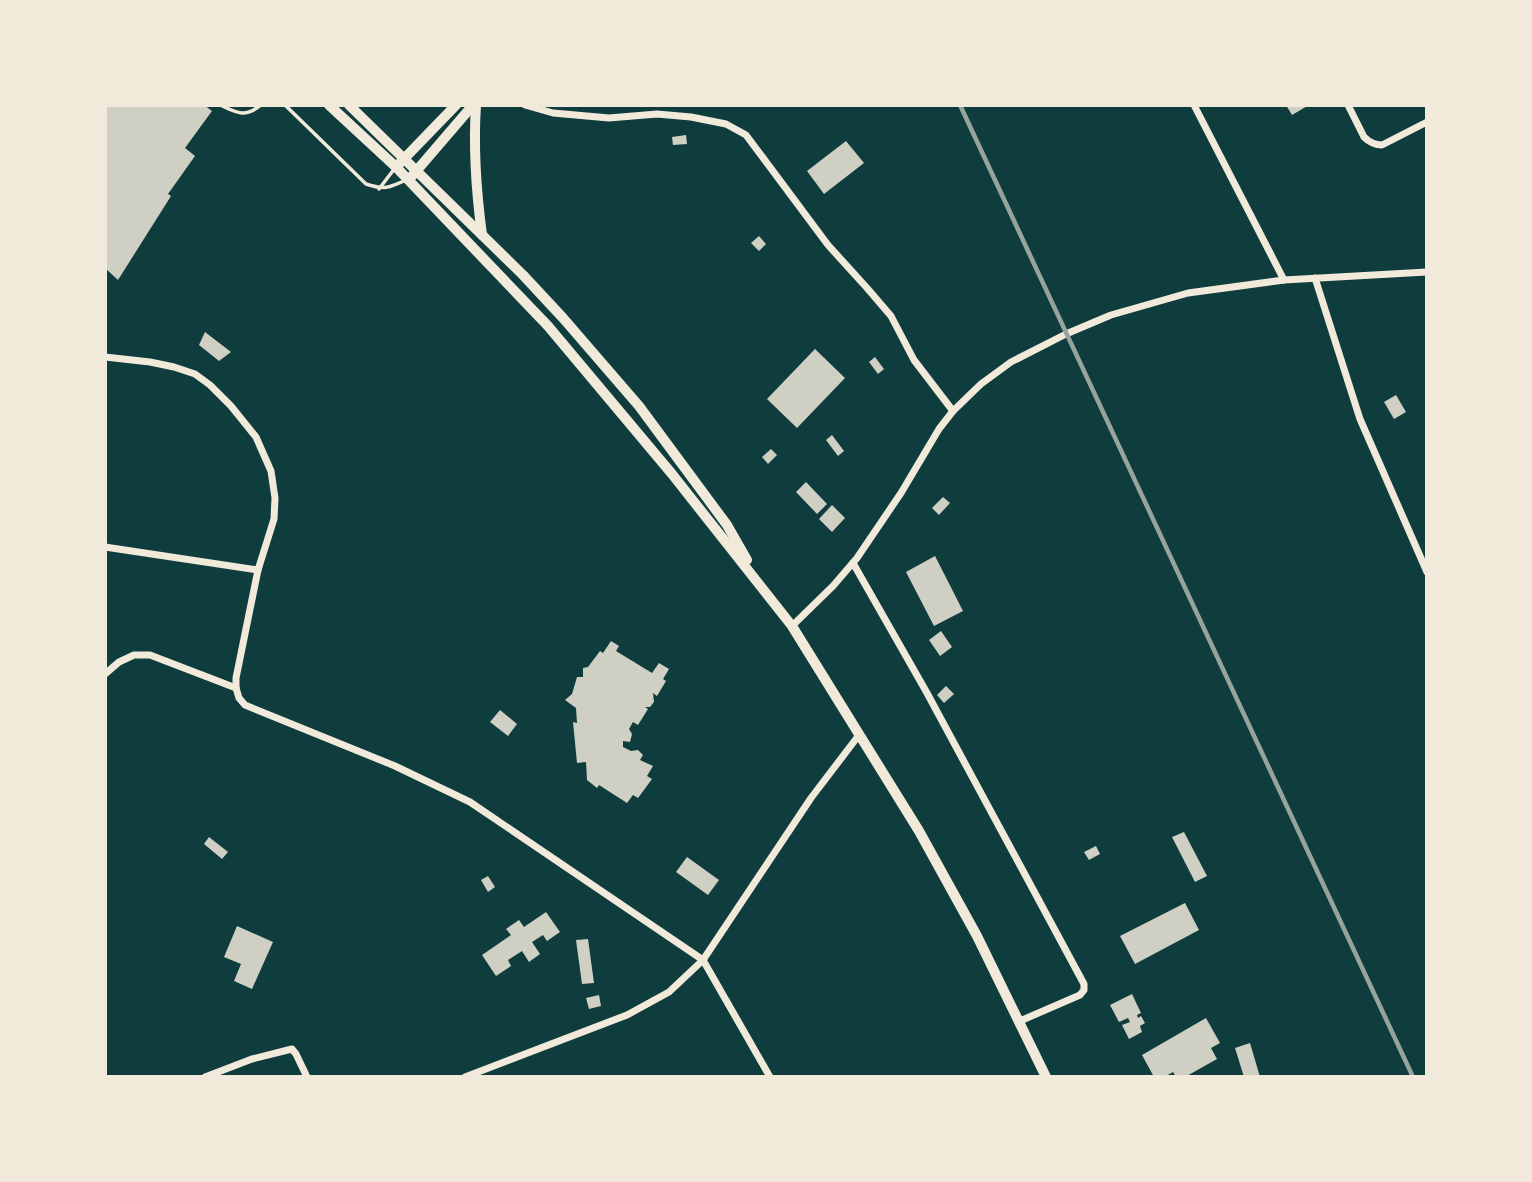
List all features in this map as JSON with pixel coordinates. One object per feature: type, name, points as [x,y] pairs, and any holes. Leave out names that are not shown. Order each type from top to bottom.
[{"type":"highway","points":[[329,105],[408,179],[548,326],[672,474],[792,625],[919,831],[977,936],[1046,1077]]},
{"type":"highway","points":[[349,105],[523,275],[639,406],[727,525],[762,586]]},
{"type":"highway","points":[[475,105],[474,165],[482,235]]},
{"type":"main road","points":[[396,167],[456,105]]},
{"type":"main road","points":[[408,179],[475,105]]},
{"type":"street","points":[[524,105],[553,113],[609,118],[657,114],[691,117],[726,124],[746,135],[828,245],[891,316],[914,360],[953,411]]},
{"type":"street","points":[[1194,105],[1284,280]]},
{"type":"street","points":[[1348,105],[1364,137],[1377,145],[1427,122]]},
{"type":"street","points":[[792,625],[853,563],[953,411],[981,384],[1011,362],[1111,315],[1188,293],[1284,280],[1427,272]]},
{"type":"street","points":[[1315,278],[1360,419],[1427,572]]},
{"type":"street","points":[[105,357],[150,362],[195,374],[223,399],[256,437],[271,471],[275,498],[274,519],[258,570],[236,678],[239,698],[246,705],[395,766],[470,802],[703,960],[770,1077]]},
{"type":"street","points":[[105,547],[258,570]]},
{"type":"street","points":[[853,563],[1084,984],[1080,995],[1020,1021]]},
{"type":"street","points":[[105,674],[119,662],[134,655],[150,655],[236,688]]},
{"type":"street","points":[[465,1077],[627,1015],[668,992],[703,960],[811,798],[859,735]]},
{"type":"street","points":[[205,1077],[253,1059],[292,1049],[307,1077]]},
{"type":"lane","points":[[220,105],[237,113],[247,114],[261,105]]},
{"type":"lane","points":[[285,105],[366,184],[379,189],[408,179]]},
{"type":"lane","points":[[379,189],[396,167]]},
{"type":"building","points":[[105,105],[204,105],[212,111],[185,148],[195,156],[168,194],[171,196],[118,280],[105,268]]},
{"type":"building","points":[[1286,105],[1309,105],[1292,115]]},
{"type":"building","points":[[686,135],[687,144],[673,145],[672,137]]},
{"type":"building","points":[[846,141],[864,163],[824,194],[807,171]]},
{"type":"building","points":[[759,236],[766,244],[759,251],[751,243]]},
{"type":"building","points":[[205,332],[231,352],[219,361],[199,345]]},
{"type":"building","points":[[815,349],[845,378],[797,428],[767,399]]},
{"type":"building","points":[[875,357],[884,369],[878,374],[869,362]]},
{"type":"building","points":[[1396,395],[1406,412],[1394,419],[1384,402]]},
{"type":"building","points":[[832,435],[844,451],[838,456],[826,440]]},
{"type":"building","points":[[771,449],[777,455],[768,464],[762,457]]},
{"type":"building","points":[[806,482],[827,504],[817,514],[796,492]]},
{"type":"building","points":[[943,497],[950,503],[939,515],[932,508]]},
{"type":"building","points":[[832,505],[845,518],[832,532],[819,519]]},
{"type":"building","points":[[935,556],[963,611],[934,626],[906,572]]},
{"type":"building","points":[[941,631],[952,647],[940,656],[929,640]]},
{"type":"building","points":[[611,641],[619,646],[616,651],[652,673],[659,663],[669,669],[663,679],[666,681],[657,696],[653,693],[654,702],[650,707],[645,707],[648,709],[638,725],[633,722],[629,729],[632,734],[630,742],[623,741],[623,747],[631,751],[638,750],[643,755],[640,760],[653,766],[647,776],[652,779],[638,798],[633,795],[627,803],[587,780],[586,762],[577,763],[573,722],[577,723],[576,708],[565,700],[572,694],[577,677],[583,677],[583,668],[588,667],[600,651],[603,653]]},
{"type":"building","points":[[946,686],[954,694],[944,703],[937,695]]},
{"type":"building","points":[[500,710],[517,724],[508,736],[490,722]]},
{"type":"building","points":[[1184,832],[1207,876],[1195,882],[1172,837]]},
{"type":"building","points":[[209,837],[228,852],[222,859],[204,844]]},
{"type":"building","points":[[1096,846],[1100,854],[1089,860],[1084,852]]},
{"type":"building","points":[[687,857],[719,880],[708,895],[676,872]]},
{"type":"building","points":[[488,876],[495,887],[488,892],[481,880]]},
{"type":"building","points":[[1185,903],[1199,930],[1135,964],[1120,936]]},
{"type":"building","points":[[546,912],[560,932],[547,941],[543,935],[532,942],[540,954],[529,962],[522,951],[508,960],[511,966],[496,976],[482,955],[511,935],[506,929],[519,920],[524,927]]},
{"type":"building","points":[[237,926],[273,942],[252,989],[234,981],[241,964],[224,957]]},
{"type":"building","points":[[588,939],[594,983],[582,984],[576,940]]},
{"type":"building","points":[[1132,994],[1141,1013],[1137,1015],[1138,1018],[1141,1016],[1145,1023],[1140,1026],[1142,1032],[1129,1039],[1122,1025],[1130,1022],[1128,1018],[1119,1022],[1110,1005]]},
{"type":"building","points":[[599,995],[601,1006],[589,1009],[586,998]]},
{"type":"building","points":[[1206,1018],[1220,1043],[1211,1048],[1217,1059],[1185,1077],[1176,1077],[1173,1072],[1164,1077],[1154,1077],[1142,1055]]},
{"type":"building","points":[[1250,1043],[1260,1077],[1244,1077],[1235,1048]]},
{"type":"railway","points":[[960,105],[1413,1077]]}]
